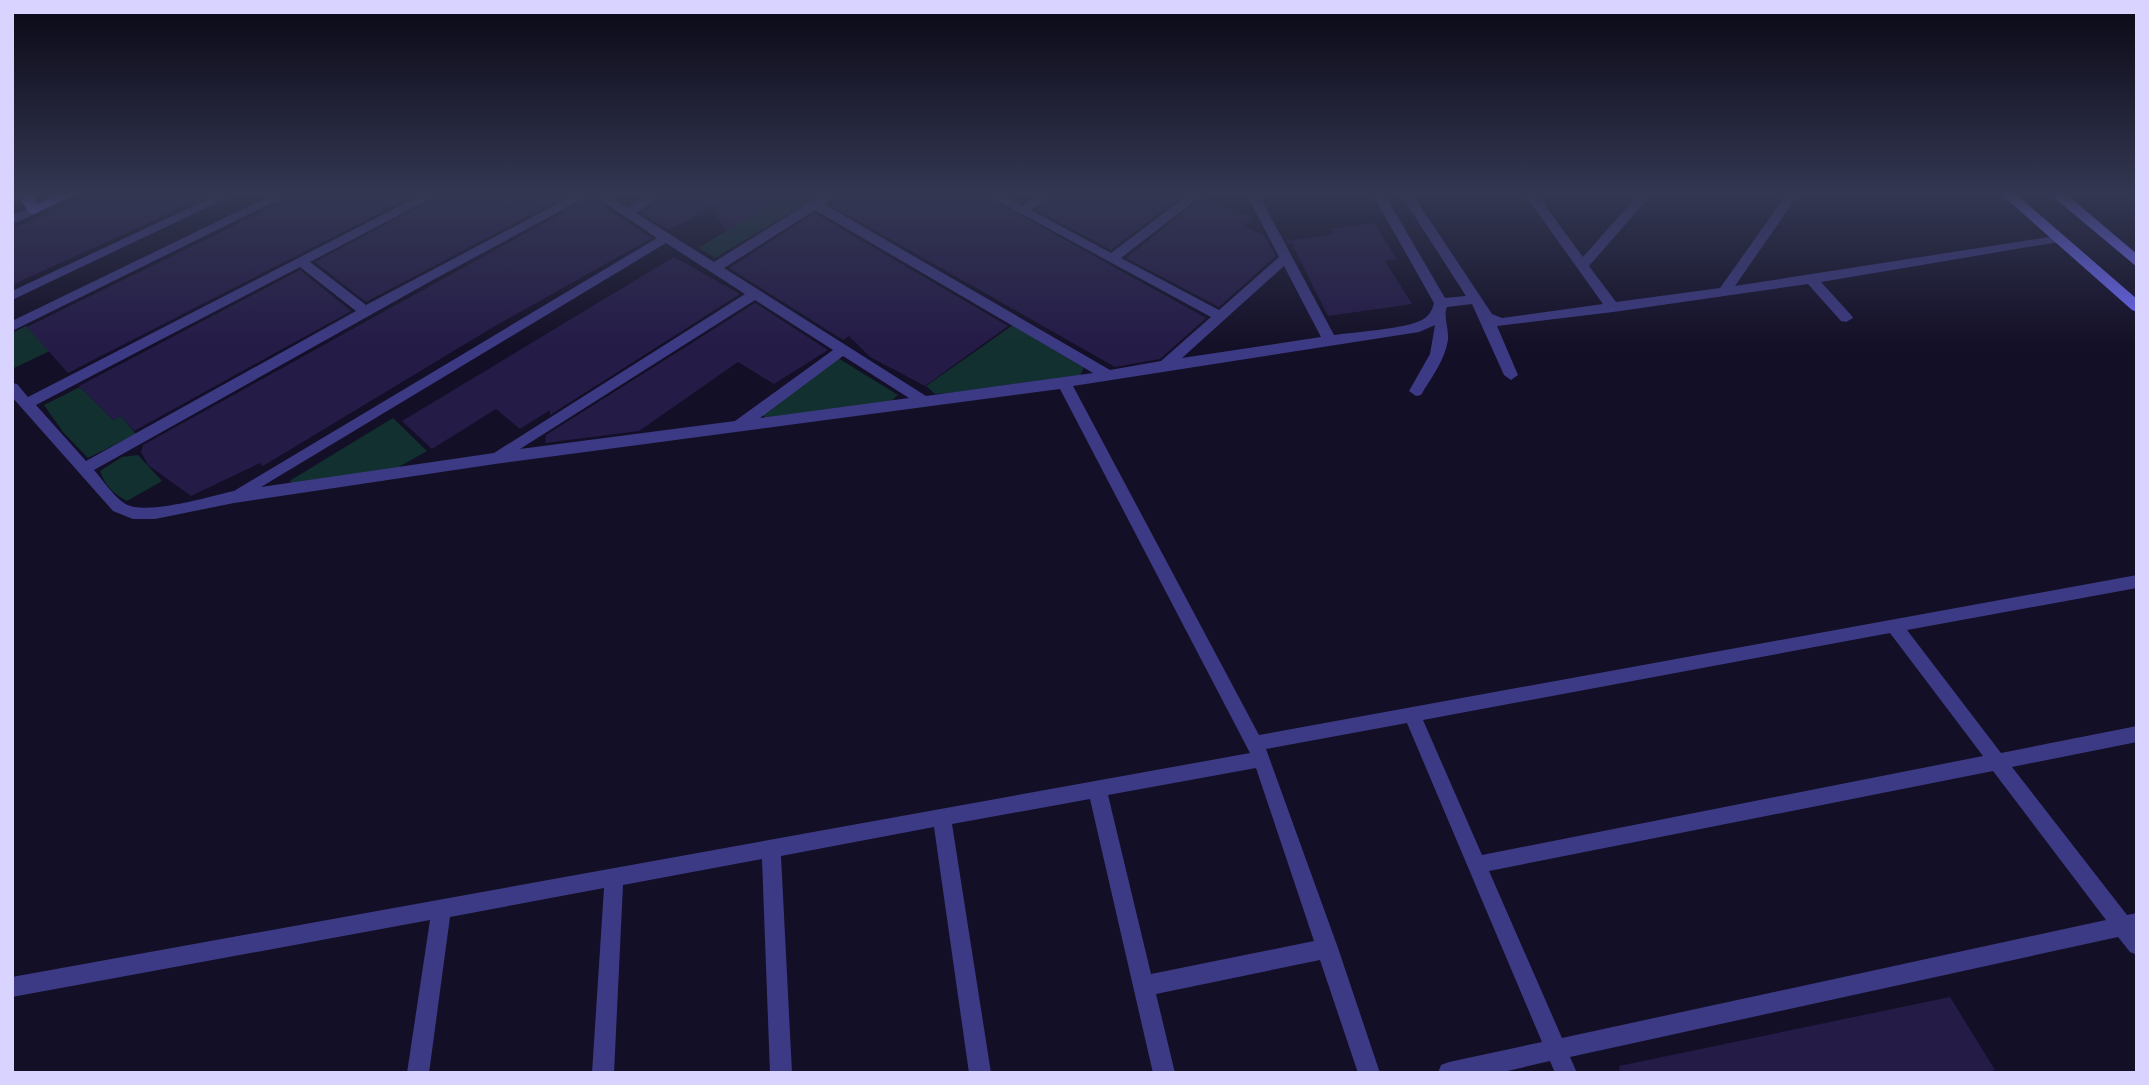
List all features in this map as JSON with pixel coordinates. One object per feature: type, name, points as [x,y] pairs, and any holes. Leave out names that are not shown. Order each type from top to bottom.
[{"type":"main road","points":[[2067,246],[2137,307]]},
{"type":"main road","points":[[2118,246],[2137,262]]},
{"type":"street","points":[[12,296],[119,246]]},
{"type":"street","points":[[12,327],[178,246]]},
{"type":"street","points":[[27,404],[331,246]]},
{"type":"street","points":[[83,469],[490,246]]},
{"type":"street","points":[[233,497],[655,246]]},
{"type":"street","points":[[676,246],[922,400]]},
{"type":"street","points":[[713,269],[751,246]]},
{"type":"street","points":[[886,246],[1108,374]]},
{"type":"street","points":[[1086,246],[1219,316]]},
{"type":"street","points":[[1111,259],[1129,246]]},
{"type":"street","points":[[1280,246],[1330,341]]},
{"type":"street","points":[[1406,246],[1440,308],[1444,332],[1442,345],[1416,391]]},
{"type":"street","points":[[1440,246],[1485,315],[1489,320],[1501,323],[1811,279],[2012,246]]},
{"type":"street","points":[[1569,246],[1613,307]]},
{"type":"street","points":[[1583,265],[1600,246]]},
{"type":"street","points":[[1724,291],[1756,246]]},
{"type":"street","points":[[1166,365],[1286,258]]},
{"type":"street","points":[[301,261],[366,312]]},
{"type":"street","points":[[1811,279],[1846,318]]},
{"type":"street","points":[[495,458],[753,295]]},
{"type":"street","points":[[12,388],[118,507],[133,513],[155,513],[233,497],[495,458],[1064,383],[1419,327],[1428,324],[1440,308],[1475,299]]},
{"type":"street","points":[[1485,315],[1511,375]]},
{"type":"street","points":[[737,426],[841,351]]},
{"type":"street","points":[[1064,383],[1258,752],[1328,948],[1369,1073]]},
{"type":"street","points":[[12,987],[1097,788],[1412,715],[2137,581]]},
{"type":"street","points":[[1894,626],[1996,761],[2129,924],[2137,945]]},
{"type":"street","points":[[1412,715],[1566,1073]]},
{"type":"street","points":[[1475,865],[2137,734]]},
{"type":"street","points":[[1097,788],[1164,1073]]},
{"type":"street","points":[[942,817],[980,1073]]},
{"type":"street","points":[[771,848],[781,1073]]},
{"type":"street","points":[[603,1073],[614,877]]},
{"type":"street","points":[[418,1073],[440,909]]},
{"type":"street","points":[[1449,1073],[2129,924]]},
{"type":"street","points":[[1144,986],[1328,948]]},
{"type":"green space","points":[[703,246],[736,246],[715,258],[699,248]]},
{"type":"green space","points":[[1013,325],[1084,368],[1080,375],[935,394],[926,386]]},
{"type":"green space","points":[[26,326],[52,350],[12,369],[12,333]]},
{"type":"green space","points":[[838,358],[898,395],[890,402],[767,419],[762,414]]},
{"type":"green space","points":[[80,387],[113,420],[121,416],[136,434],[88,458],[63,432],[44,405]]},
{"type":"green space","points":[[393,418],[427,451],[390,472],[290,484],[291,480]]},
{"type":"green space","points":[[138,455],[162,481],[127,501],[110,489],[100,471],[122,457]]},
{"type":"building","points":[[12,246],[99,246],[12,285]]},
{"type":"building","points":[[193,246],[316,246],[68,373],[27,327]]},
{"type":"building","points":[[346,246],[472,246],[366,302],[315,262]]},
{"type":"building","points":[[503,246],[638,246],[495,326],[263,466],[260,463],[191,496],[148,465],[141,452],[143,445]]},
{"type":"building","points":[[764,246],[870,246],[1008,326],[925,386],[870,357],[849,336],[843,340],[729,268]]},
{"type":"building","points":[[901,246],[1075,246],[1206,318],[1160,359],[1115,367]]},
{"type":"building","points":[[1142,246],[1270,246],[1276,256],[1219,307],[1126,258]]},
{"type":"building","points":[[1293,246],[1388,246],[1397,259],[1385,261],[1412,304],[1328,316]]},
{"type":"building","points":[[674,257],[740,294],[550,415],[550,410],[520,429],[496,409],[432,449],[402,421]]},
{"type":"building","points":[[300,270],[351,311],[134,431],[121,416],[113,420],[79,386]]},
{"type":"building","points":[[755,303],[828,350],[774,384],[738,362],[639,431],[545,443],[546,435]]},
{"type":"building","points":[[1950,997],[1995,1070],[1981,1073],[1620,1073],[1619,1066]]}]
